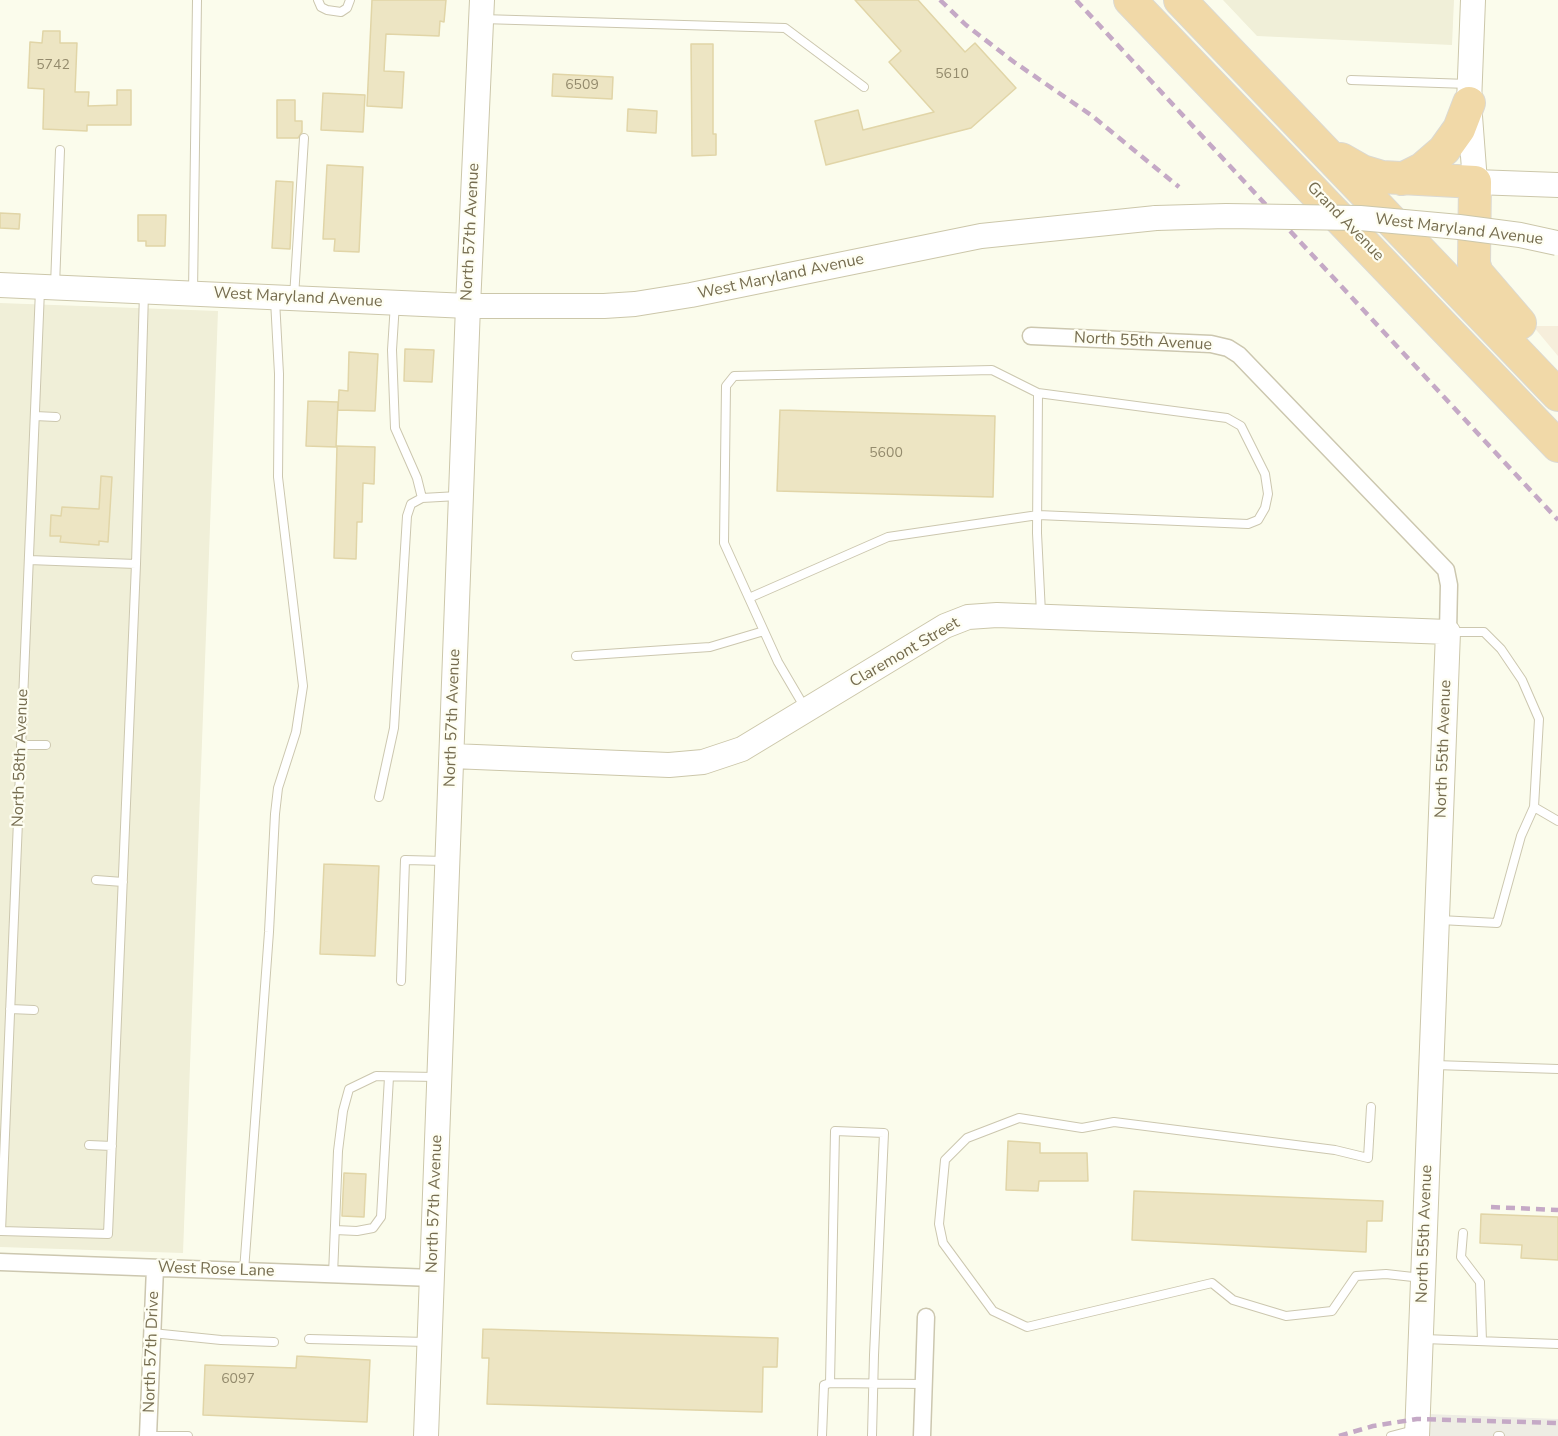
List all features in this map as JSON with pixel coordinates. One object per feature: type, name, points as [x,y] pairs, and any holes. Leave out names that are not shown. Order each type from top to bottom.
[{"type":"highway","name":"Grand Avenue","points":[[1130,0],[1558,446]]},
{"type":"highway","name":"Grand Avenue","points":[[1180,0],[1558,395]]},
{"type":"highway","points":[[1402,179],[1422,169],[1444,150],[1459,129],[1470,94]]},
{"type":"highway","points":[[1316,142],[1362,171],[1382,177],[1475,182],[1474,264],[1477,273],[1558,364]]},
{"type":"street","points":[[1473,0],[1470,94],[1475,182],[1558,185]]},
{"type":"street","name":"North 57th Avenue","points":[[426,1436],[468,306],[482,9]]},
{"type":"street","name":"West Maryland Avenue","points":[[0,285],[468,306],[571,307],[635,304],[691,295],[993,235],[1156,218],[1296,216],[1360,218],[1459,227],[1520,235],[1558,243]]},
{"type":"street","name":"North 55th Avenue","points":[[1031,336],[1211,344],[1228,348],[1239,355],[1446,570],[1449,585],[1448,632],[1417,1433]]},
{"type":"street","name":"Claremont Street","points":[[452,756],[669,765],[703,762],[742,749],[945,626],[968,617],[996,615],[1448,632]]},
{"type":"street","name":"West Rose Lane","points":[[0,1262],[433,1278]]},
{"type":"street","name":"North 57th Drive","points":[[148,1436],[155,1268]]},
{"type":"street","points":[[922,1436],[926,1317]]},
{"type":"lane","points":[[193,293],[197,0]]},
{"type":"lane","points":[[318,0],[321,7],[342,12],[348,8],[350,0]]},
{"type":"lane","points":[[482,9],[785,28],[864,87]]},
{"type":"lane","points":[[1351,80],[1470,94]]},
{"type":"lane","points":[[244,1271],[268,944],[275,814],[278,788],[296,732],[303,686],[278,477],[279,374],[275,335],[284,297],[304,138]]},
{"type":"lane","name":"North 58th Avenue","points":[[1,1231],[35,416],[60,150]]},
{"type":"lane","points":[[1,1231],[108,1234],[136,564],[144,291]]},
{"type":"lane","points":[[395,303],[392,350],[395,428],[417,478],[422,498]]},
{"type":"lane","points":[[749,598],[888,537],[1038,515],[1248,524],[1258,520],[1265,508],[1268,494],[1265,474],[1241,426],[1227,418],[1038,393],[992,370],[734,376],[726,386],[724,543],[778,662],[807,710]]},
{"type":"lane","points":[[1038,393],[1041,617]]},
{"type":"lane","points":[[35,416],[56,417]]},
{"type":"lane","points":[[379,797],[394,728],[407,516],[411,504],[422,498],[461,496]]},
{"type":"lane","points":[[29,560],[136,564]]},
{"type":"lane","points":[[576,656],[710,647],[764,631]]},
{"type":"lane","points":[[1438,920],[1497,923],[1521,836],[1534,807],[1539,718],[1522,680],[1501,649],[1484,632],[1448,632]]},
{"type":"lane","points":[[21,745],[46,745]]},
{"type":"lane","points":[[1534,807],[1558,821]]},
{"type":"lane","points":[[401,981],[405,860],[448,861]]},
{"type":"lane","points":[[96,880],[123,882]]},
{"type":"lane","points":[[10,1009],[34,1010]]},
{"type":"lane","points":[[1431,1065],[1558,1069]]},
{"type":"lane","points":[[333,1275],[338,1151],[342,1112],[349,1089],[376,1076],[440,1077]]},
{"type":"lane","points":[[335,1230],[357,1231],[373,1228],[381,1217],[389,1077]]},
{"type":"lane","points":[[1371,1107],[1368,1158],[1335,1150],[1114,1122],[1082,1128],[1019,1118],[967,1138],[945,1160],[939,1224],[944,1243],[993,1311],[1027,1327],[1212,1283],[1233,1300],[1286,1316],[1332,1311],[1356,1276],[1386,1274],[1423,1278]]},
{"type":"lane","points":[[830,1383],[835,1131],[884,1133],[872,1436]]},
{"type":"lane","points":[[89,1145],[112,1146]]},
{"type":"lane","points":[[1463,1233],[1461,1257],[1480,1282],[1482,1341]]},
{"type":"lane","points":[[152,1333],[221,1340],[274,1341]]},
{"type":"lane","points":[[309,1339],[430,1342]]},
{"type":"lane","points":[[1420,1339],[1558,1344]]},
{"type":"lane","points":[[822,1436],[824,1385],[830,1383],[924,1384]]},
{"type":"lane","points":[[1391,1436],[1417,1433]]},
{"type":"lane","points":[[148,1436],[188,1436]]},
{"type":"shaded area","points":[[1223,0],[1454,0],[1452,45],[1257,36]]},
{"type":"shaded area","points":[[0,303],[218,311],[183,1253],[0,1247]]},
{"type":"shaded area","points":[[1533,326],[1558,326],[1558,356]]},
{"type":"shaded area","points":[[1427,1414],[1558,1419],[1558,1436],[1426,1436]]},
{"type":"building","points":[[372,0],[446,0],[444,22],[440,21],[439,36],[386,34],[384,71],[404,72],[402,108],[367,106]]},
{"type":"building","points":[[855,0],[918,0],[965,52],[975,43],[1016,88],[971,128],[826,165],[815,121],[858,110],[863,130],[934,112],[889,62],[901,51]]},
{"type":"building","points":[[43,31],[60,31],[60,43],[77,43],[75,92],[89,92],[88,106],[117,105],[117,90],[131,90],[131,125],[87,125],[87,131],[43,129],[44,89],[28,88],[30,42],[42,43]]},
{"type":"building","points":[[691,44],[713,44],[713,134],[716,134],[716,155],[692,156]]},
{"type":"building","points":[[553,74],[613,77],[612,99],[552,96]]},
{"type":"building","points":[[323,93],[365,95],[363,132],[321,130]]},
{"type":"building","points":[[277,100],[295,100],[295,121],[302,121],[302,132],[298,138],[277,138]]},
{"type":"building","points":[[628,109],[657,111],[656,133],[627,131]]},
{"type":"building","points":[[327,165],[363,167],[359,252],[334,251],[335,239],[323,239]]},
{"type":"building","points":[[276,181],[293,182],[290,249],[272,248]]},
{"type":"building","points":[[0,213],[20,214],[19,229],[0,228]]},
{"type":"building","points":[[138,215],[166,215],[165,246],[146,246],[146,241],[138,241]]},
{"type":"building","points":[[405,349],[434,350],[432,382],[404,381]]},
{"type":"building","points":[[349,352],[378,354],[375,411],[338,410],[339,390],[348,391]]},
{"type":"building","points":[[308,401],[338,402],[336,447],[306,446]]},
{"type":"building","points":[[780,410],[995,416],[993,497],[777,491]]},
{"type":"building","points":[[337,446],[375,447],[374,484],[363,483],[362,522],[357,522],[356,559],[334,558]]},
{"type":"building","points":[[101,476],[112,477],[108,542],[99,541],[99,545],[60,542],[61,536],[50,536],[51,515],[61,516],[62,507],[99,509]]},
{"type":"building","points":[[324,864],[379,866],[375,956],[320,954]]},
{"type":"building","points":[[1008,1141],[1040,1143],[1040,1153],[1087,1153],[1088,1181],[1039,1181],[1038,1191],[1006,1190]]},
{"type":"building","points":[[344,1173],[366,1174],[364,1217],[342,1216]]},
{"type":"building","points":[[1134,1191],[1383,1201],[1382,1221],[1367,1221],[1366,1252],[1132,1240]]},
{"type":"building","points":[[1481,1214],[1558,1217],[1558,1260],[1521,1258],[1522,1245],[1480,1243]]},
{"type":"building","points":[[483,1329],[778,1338],[777,1367],[763,1367],[762,1412],[487,1404],[489,1358],[482,1358]]},
{"type":"building","points":[[297,1356],[370,1360],[367,1422],[203,1415],[205,1365],[296,1368]]},
{"type":"railway","points":[[940,0],[966,25],[1014,62],[1091,115],[1179,187]]},
{"type":"railway","points":[[1076,0],[1558,520]]},
{"type":"railway","points":[[1491,1207],[1558,1210]]},
{"type":"railway","points":[[1339,1436],[1373,1426],[1417,1419],[1558,1423]]}]
